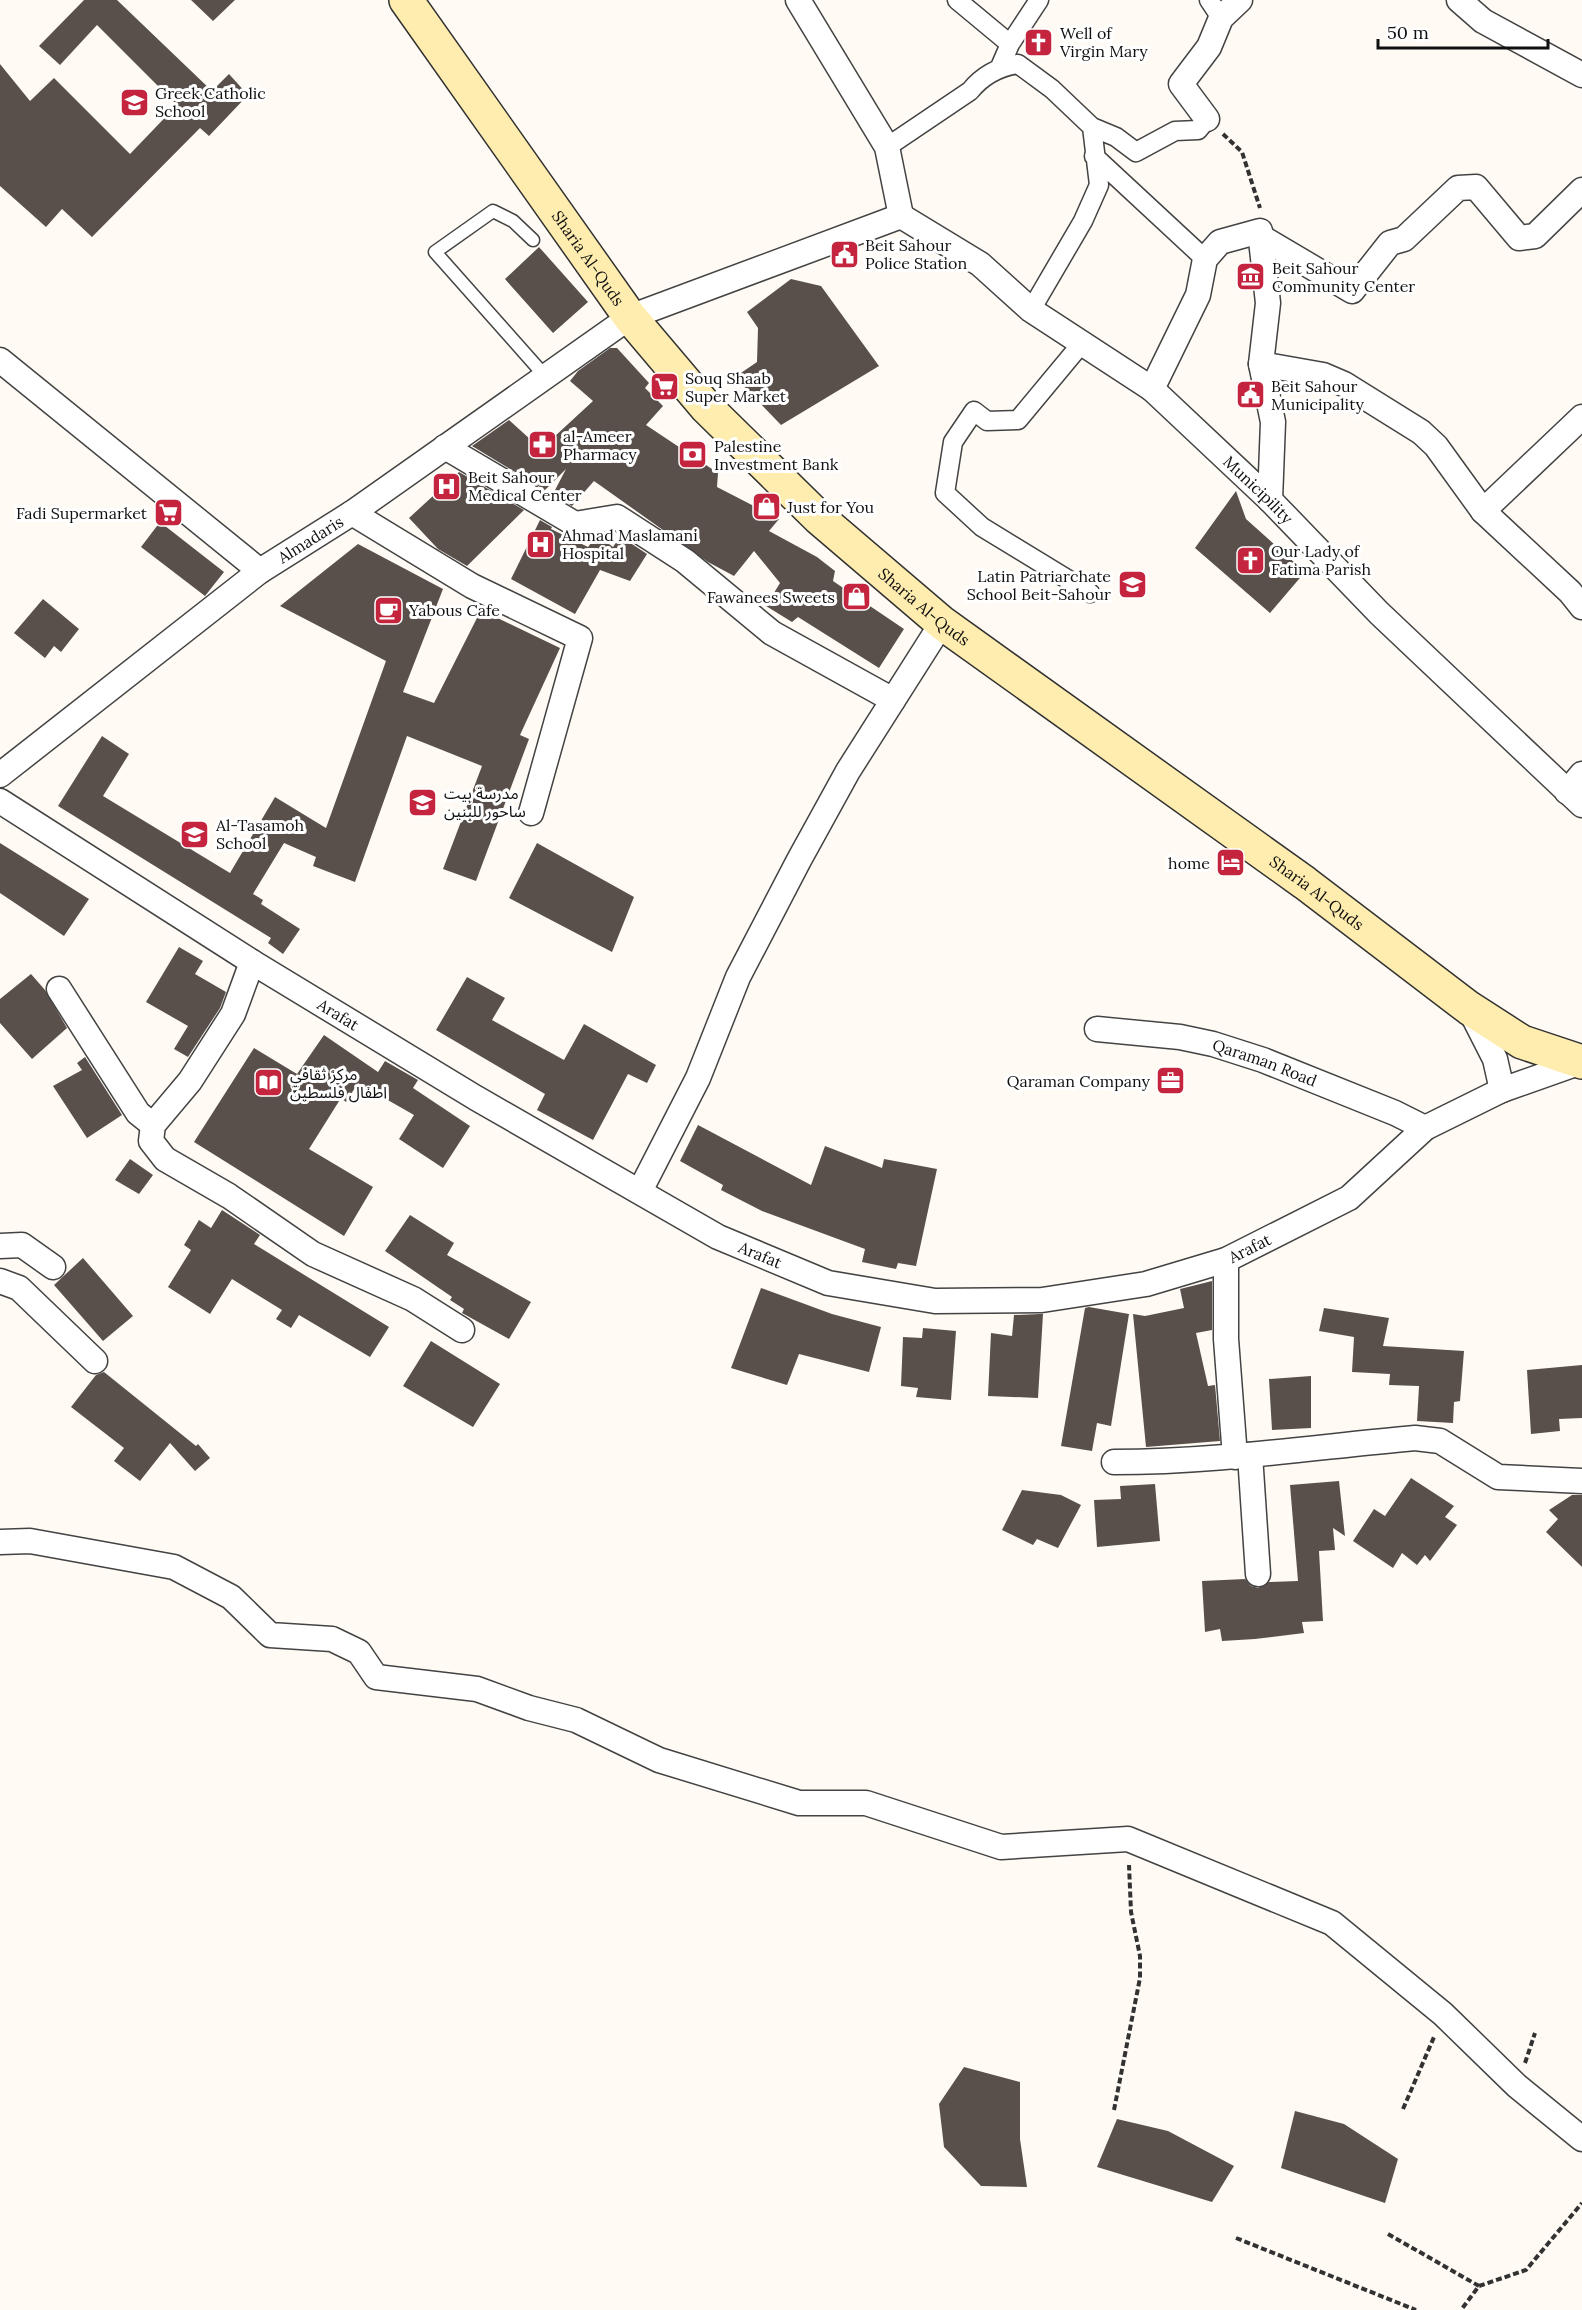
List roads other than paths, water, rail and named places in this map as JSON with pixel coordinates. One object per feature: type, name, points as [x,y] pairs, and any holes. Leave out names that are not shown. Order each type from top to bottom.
[{"type":"main road","name":"Sharia Al-Quds","points":[[406,0],[630,317],[707,408],[819,518],[942,623],[1305,883],[1468,1008],[1522,1042],[1581,1062]]},
{"type":"street","points":[[798,0],[887,147],[901,216]]},
{"type":"street","points":[[957,0],[1010,44]]},
{"type":"street","points":[[1000,67],[1010,44],[1039,0]]},
{"type":"street","points":[[887,147],[970,91],[978,82],[1000,67],[1018,64],[1031,72],[1092,127],[1116,137],[1136,152],[1175,131],[1198,130],[1207,119],[1181,84],[1209,47],[1215,9],[1240,0]]},
{"type":"street","points":[[1459,0],[1483,21],[1582,75]]},
{"type":"street","points":[[1031,310],[1050,281],[1099,185],[1092,127]]},
{"type":"street","points":[[1094,156],[1205,259]]},
{"type":"street","points":[[1152,389],[1198,295],[1205,259],[1220,242],[1260,234],[1352,291],[1390,243],[1404,239],[1458,188],[1476,187],[1519,238],[1535,236],[1582,190]]},
{"type":"street","name":"Almadaris","points":[[0,775],[260,572],[352,513],[630,317],[901,216]]},
{"type":"street","name":"Municipility","points":[[901,216],[980,264],[1031,310],[1152,389],[1270,500],[1379,614],[1577,790]]},
{"type":"street","points":[[1260,234],[1268,303],[1261,364],[1273,422],[1270,500]]},
{"type":"street","points":[[1082,343],[1053,381],[1018,420],[987,421],[974,411],[953,442],[945,493],[982,527],[1090,593]]},
{"type":"street","points":[[0,360],[260,572]]},
{"type":"street","points":[[1261,364],[1323,375],[1344,384],[1421,432],[1436,447],[1484,511],[1570,592],[1582,607]]},
{"type":"street","points":[[1484,511],[1582,417]]},
{"type":"street","points":[[445,447],[575,524],[616,517],[685,561],[772,633],[893,700]]},
{"type":"street","points":[[352,513],[472,586],[580,638],[531,813]]},
{"type":"street","points":[[640,1191],[698,1078],[738,977],[779,899],[848,771],[942,623]]},
{"type":"street","name":"Arafat","points":[[0,801],[252,962],[476,1098],[718,1237],[828,1283],[935,1301],[1042,1300],[1146,1284],[1226,1260],[1349,1198],[1425,1128],[1502,1090],[1581,1062]]},
{"type":"street","points":[[252,962],[233,1014],[190,1081],[153,1125],[151,1141],[165,1159],[230,1196],[313,1254],[413,1299],[462,1330]]},
{"type":"street","points":[[59,989],[138,1113],[153,1125]]},
{"type":"street","points":[[1468,1008],[1496,1059],[1502,1090]]},
{"type":"street","name":"Qaraman Road","points":[[1097,1029],[1180,1037],[1214,1044],[1263,1060],[1395,1113],[1425,1128]]},
{"type":"street","points":[[0,1246],[22,1245],[53,1267]]},
{"type":"street","points":[[1226,1260],[1226,1339],[1258,1574]]},
{"type":"street","points":[[0,1281],[19,1288],[95,1361]]},
{"type":"street","points":[[1114,1462],[1162,1462],[1243,1456],[1415,1438],[1440,1441],[1498,1477],[1582,1481]]},
{"type":"street","points":[[0,1542],[30,1541],[174,1567],[231,1597],[270,1635],[332,1639],[359,1652],[376,1677],[477,1689],[529,1708],[576,1720],[659,1760],[799,1803],[866,1803],[1001,1847],[1128,1839],[1332,1923],[1443,2014],[1517,2086],[1582,2139]]},
{"type":"lane","points":[[533,240],[513,221],[493,211],[435,252],[545,376]]},
{"type":"place","name":"Well of Virgin Mary","points":[[1039,42]]},
{"type":"place","name":"Greek Catholic School","points":[[134,102]]},
{"type":"place","name":"Beit Sahour Police Station","points":[[844,254]]},
{"type":"place","name":"Beit Sahour Community Center","points":[[1251,277]]},
{"type":"place","name":"Souq Shaab Super Market","points":[[664,387]]},
{"type":"place","name":"Beit Sahour Municipality","points":[[1250,395]]},
{"type":"place","name":"al-Ameer Pharmacy","points":[[542,445]]},
{"type":"place","name":"Palestine Investment Bank","points":[[693,455]]},
{"type":"place","name":"Beit Sahour Medical Center","points":[[447,486]]},
{"type":"place","name":"Just for You","points":[[766,507]]},
{"type":"place","name":"Fadi Supermarket","points":[[168,513]]},
{"type":"place","name":"Ahmad Maslamani Hospital","points":[[541,544]]},
{"type":"place","name":"Our Lady of Fatima Parish","points":[[1250,560]]},
{"type":"place","name":"Latin Patriarchate School Beit-Sahour","points":[[1132,585]]},
{"type":"place","name":"Fawanees Sweets","points":[[856,597]]},
{"type":"place","name":"Yabous Cafe","points":[[388,610]]},
{"type":"place","name":"مدرسة بيت ساحور للبنين","points":[[423,802]]},
{"type":"place","name":"Al-Tasamoh School","points":[[195,834]]},
{"type":"place","name":"home","points":[[1231,863]]},
{"type":"place","name":"Qaraman Company","points":[[1171,1081]]},
{"type":"place","name":"مركز ثقافي اطفال فلسطين","points":[[269,1083]]}]
